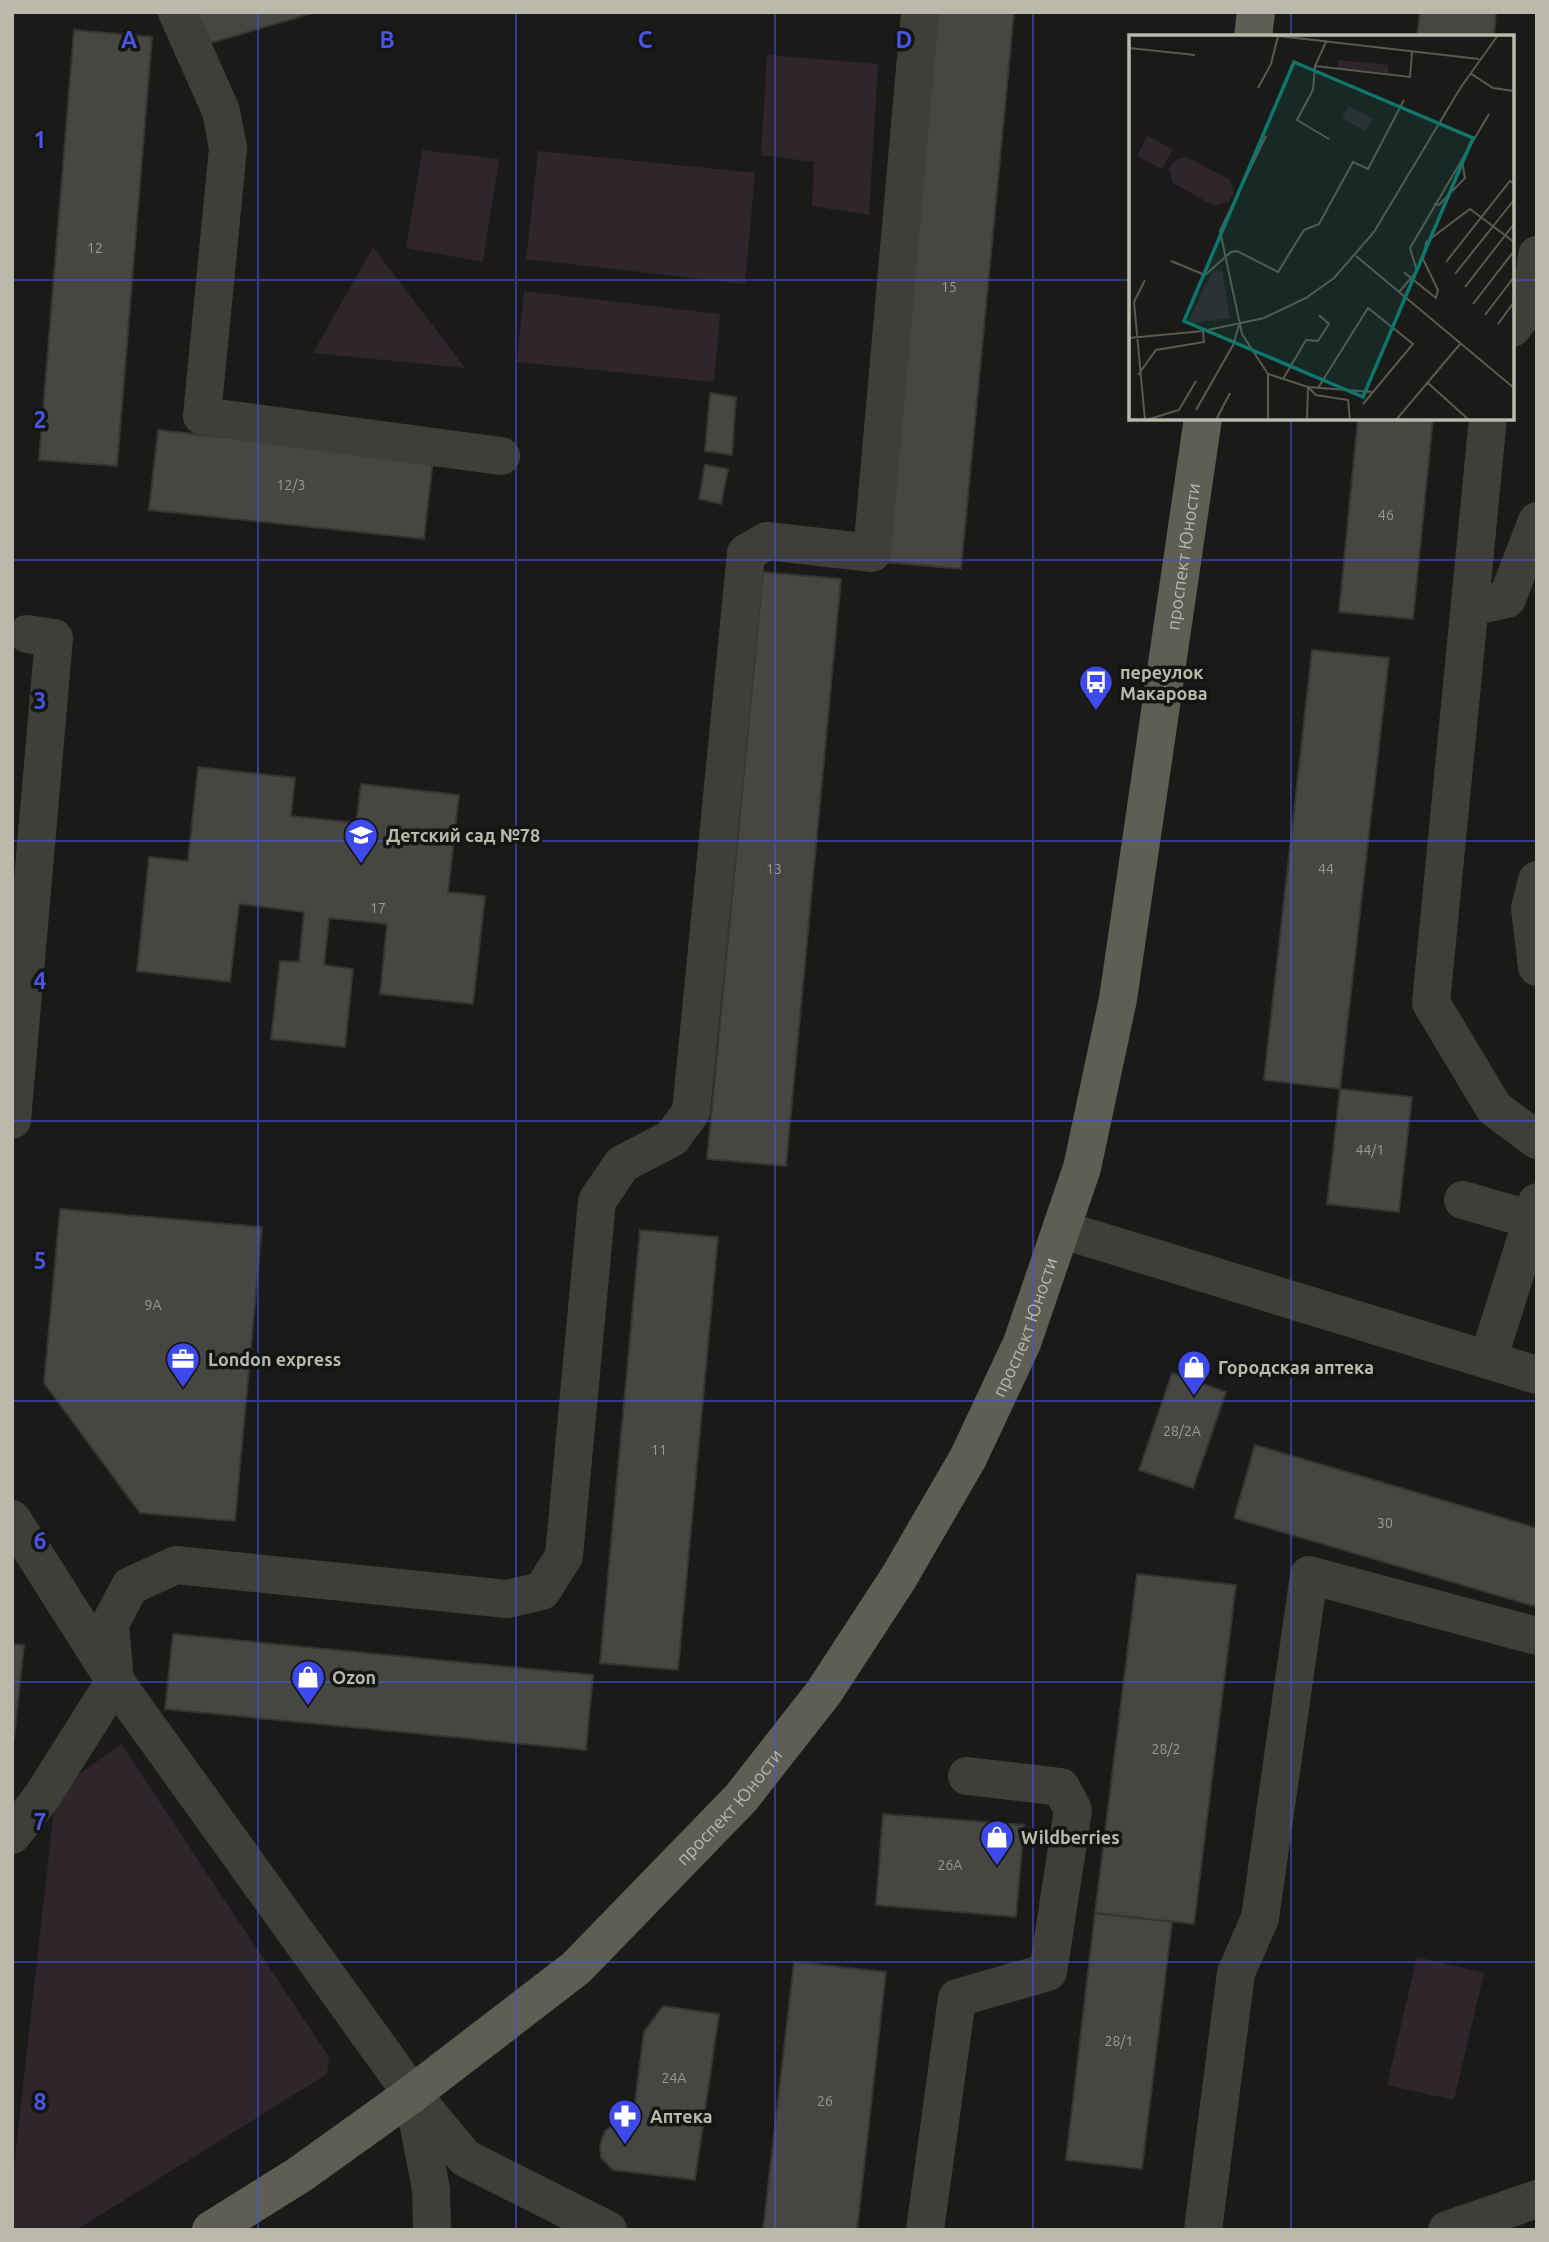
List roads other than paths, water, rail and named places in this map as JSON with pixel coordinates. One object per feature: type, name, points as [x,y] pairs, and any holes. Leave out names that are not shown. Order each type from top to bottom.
[{"type":"main road","points":[[1253,35],[1256,12]]},
{"type":"main road","name":"проспект Юности","points":[[212,2230],[299,2175],[412,2094],[576,1968],[741,1798],[824,1692],[899,1577],[968,1458],[1022,1343],[1063,1230],[1082,1168],[1118,999],[1203,420]]},
{"type":"street","points":[[177,12],[221,111],[228,148],[202,416],[501,457]]},
{"type":"street","points":[[12,1835],[41,1798],[115,1681],[110,1624],[130,1586],[176,1565],[507,1600],[542,1591],[564,1556],[597,1201],[622,1164],[672,1138],[691,1112],[746,554],[767,541],[872,553],[920,12]]},
{"type":"street","points":[[1514,326],[1532,303],[1537,254]]},
{"type":"street","points":[[1488,420],[1432,1003],[1494,1108],[1537,1140]]},
{"type":"street","points":[[1470,607],[1507,599],[1537,521]]},
{"type":"street","points":[[12,1120],[54,638],[27,634]]},
{"type":"street","points":[[1537,880],[1530,908],[1537,967]]},
{"type":"street","points":[[1463,1200],[1535,1214],[1488,1360]]},
{"type":"street","points":[[1063,1230],[1537,1375]]},
{"type":"street","points":[[12,1518],[115,1681],[412,2094],[465,2158],[608,2230]]},
{"type":"street","points":[[1203,2230],[1236,1973],[1260,1918],[1309,1575],[1537,1636]]},
{"type":"street","points":[[925,2230],[957,1998],[1048,1972],[1073,1810],[1061,1787],[967,1776]]},
{"type":"street","points":[[412,2094],[431,2189],[432,2230]]},
{"type":"street","points":[[1447,2230],[1537,2199]]},
{"type":"place","name":"переулок Макарова","points":[[1096,712]]},
{"type":"place","name":"Детский сад №78","points":[[361,865]]},
{"type":"place","name":"London express","points":[[183,1389]]},
{"type":"place","name":"Городская аптека","points":[[1194,1397]]},
{"type":"place","name":"Ozon","points":[[308,1707]]},
{"type":"place","name":"Wildberries","points":[[997,1867]]},
{"type":"place","name":"Аптека","points":[[625,2146]]}]
